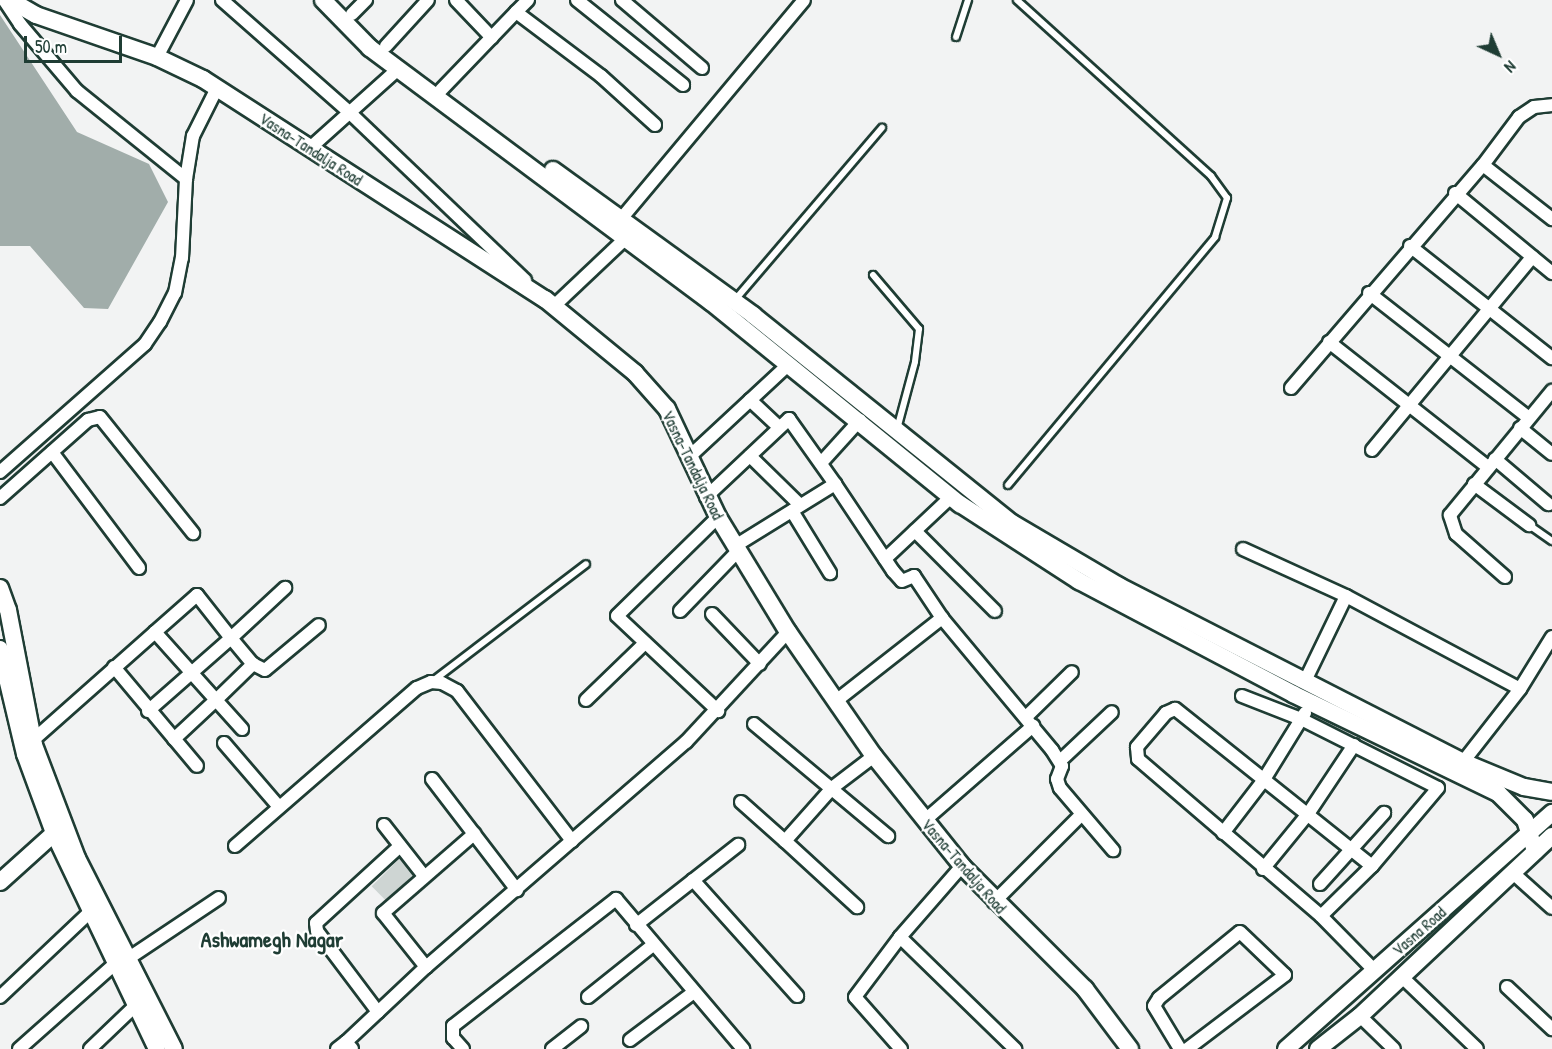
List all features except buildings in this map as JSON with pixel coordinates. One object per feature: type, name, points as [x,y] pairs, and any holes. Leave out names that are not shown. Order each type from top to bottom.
[{"type":"street","points":[[4,0],[20,24],[77,92],[186,179]]},
{"type":"street","name":"Vasna-Tandalja Road","points":[[10,0],[36,15],[157,57],[217,88],[550,303],[654,393],[667,409],[690,456],[706,497],[718,517],[789,632],[874,756],[962,866],[994,902],[1085,989],[1130,1049]]},
{"type":"street","points":[[157,57],[187,0]]},
{"type":"street","points":[[222,0],[348,111],[550,303],[626,238]]},
{"type":"street","points":[[323,0],[370,48],[441,90],[734,301],[1012,523],[1066,556],[1498,794],[1518,809],[1531,832],[1535,851]]},
{"type":"street","points":[[338,0],[386,46],[407,71],[789,364],[951,497],[1018,545],[1079,581],[1463,762],[1524,787],[1552,792]]},
{"type":"street","points":[[352,14],[366,0]]},
{"type":"street","points":[[386,46],[428,0]]},
{"type":"street","points":[[456,0],[492,38]]},
{"type":"street","points":[[441,90],[528,0]]},
{"type":"street","points":[[577,0],[683,85]]},
{"type":"street","points":[[622,0],[702,68]]},
{"type":"street","points":[[621,219],[804,0]]},
{"type":"street","points":[[516,12],[601,76],[655,125]]},
{"type":"street","points":[[310,148],[348,111],[407,71]]},
{"type":"street","points":[[0,472],[145,344],[160,322],[175,293],[182,258],[186,179],[193,136],[217,88]]},
{"type":"street","points":[[1291,388],[1455,193],[1483,165],[1519,117],[1534,107],[1552,105]]},
{"type":"street","points":[[1483,165],[1552,219]]},
{"type":"street","points":[[1455,193],[1552,273]]},
{"type":"street","points":[[1410,246],[1552,358]]},
{"type":"street","points":[[1372,450],[1532,257]]},
{"type":"street","points":[[1369,293],[1529,418]]},
{"type":"street","points":[[1329,342],[1408,405],[1548,504]]},
{"type":"street","points":[[690,456],[789,364]]},
{"type":"street","points":[[1505,577],[1456,534],[1449,522],[1453,510],[1552,391]]},
{"type":"street","points":[[750,400],[779,427]]},
{"type":"street","points":[[0,498],[88,420],[100,417],[193,533]]},
{"type":"street","points":[[706,497],[789,419],[902,581],[914,576],[942,618],[1060,761]]},
{"type":"street","points":[[821,463],[860,420]]},
{"type":"street","points":[[1520,428],[1552,454]]},
{"type":"street","points":[[52,452],[138,568]]},
{"type":"street","points":[[750,456],[796,508],[830,573]]},
{"type":"street","points":[[680,611],[737,548],[835,483]]},
{"type":"street","points":[[1474,484],[1529,525]]},
{"type":"street","points":[[885,559],[951,497]]},
{"type":"street","points":[[718,517],[617,616],[718,711]]},
{"type":"street","points":[[915,531],[995,610]]},
{"type":"street","points":[[1243,549],[1346,596],[1520,689]]},
{"type":"street","points":[[0,588],[8,610],[32,741],[59,829],[90,912],[123,960],[136,1005],[157,1049]]},
{"type":"street","points":[[148,711],[285,588]]},
{"type":"street","points":[[32,741],[197,596],[254,664],[265,670],[319,625]]},
{"type":"street","points":[[1222,833],[1263,781],[1301,719],[1346,596]]},
{"type":"street","points":[[712,614],[760,664]]},
{"type":"street","points":[[837,701],[942,618]]},
{"type":"street","points":[[156,632],[242,729]]},
{"type":"street","points":[[345,1047],[378,1012],[426,968],[718,711],[789,632]]},
{"type":"street","points":[[1463,762],[1520,689],[1552,637]]},
{"type":"street","points":[[586,700],[645,643]]},
{"type":"street","points":[[0,649],[25,754],[123,960],[174,1049]]},
{"type":"street","points":[[174,739],[254,664]]},
{"type":"street","points":[[114,667],[148,711],[197,766]]},
{"type":"street","points":[[924,821],[1029,721],[1072,672]]},
{"type":"street","points":[[235,846],[417,688],[431,682],[442,683],[457,691],[572,841]]},
{"type":"street","points":[[1242,696],[1301,719],[1438,788],[1372,866],[1321,916]]},
{"type":"street","points":[[1372,866],[1175,709],[1166,713],[1137,747],[1138,759],[1321,916],[1374,970]]},
{"type":"street","points":[[1112,712],[1060,761],[1057,784],[1113,850]]},
{"type":"street","points":[[754,724],[888,836]]},
{"type":"street","points":[[224,743],[279,807]]},
{"type":"street","points":[[1263,868],[1308,814],[1354,745]]},
{"type":"street","points":[[785,841],[832,788],[874,756]]},
{"type":"street","points":[[432,779],[517,890]]},
{"type":"street","points":[[741,802],[857,907]]},
{"type":"street","points":[[1320,884],[1384,813]]},
{"type":"street","name":"Vasna Road","points":[[1286,1049],[1552,813]]},
{"type":"street","points":[[994,902],[1082,814]]},
{"type":"street","points":[[384,825],[424,876]]},
{"type":"street","points":[[0,882],[59,829]]},
{"type":"street","points":[[426,968],[383,913],[474,834]]},
{"type":"street","name":"Vasna Road","points":[[1318,1049],[1360,1016],[1552,836]]},
{"type":"street","points":[[636,925],[738,845]]},
{"type":"street","points":[[378,1012],[317,931],[316,923],[400,846]]},
{"type":"street","points":[[901,1049],[855,997],[900,937],[962,866]]},
{"type":"street","points":[[1513,873],[1552,908]]},
{"type":"street","points":[[693,880],[797,996]]},
{"type":"street","points":[[20,1049],[123,960],[219,898]]},
{"type":"street","points":[[463,1049],[453,1038],[453,1026],[616,899],[744,1049]]},
{"type":"street","points":[[0,998],[90,912]]},
{"type":"street","points":[[1180,1049],[1154,1006],[1240,932],[1285,975],[1187,1049]]},
{"type":"street","points":[[900,937],[1015,1049]]},
{"type":"street","points":[[588,997],[653,945]]},
{"type":"street","points":[[1401,976],[1477,1049]]},
{"type":"street","points":[[1507,987],[1552,1029]]},
{"type":"street","points":[[630,1040],[694,992]]},
{"type":"street","points":[[90,1049],[136,1005]]},
{"type":"street","points":[[1360,1016],[1394,1049]]},
{"type":"street","points":[[552,1049],[581,1026]]},
{"type":"lane","points":[[956,37],[968,0]]},
{"type":"lane","points":[[1008,485],[1215,237],[1227,198],[1211,176],[1017,0]]},
{"type":"lane","points":[[734,301],[882,128]]},
{"type":"lane","points":[[873,275],[919,329],[915,362],[897,432]]},
{"type":"lane","points":[[1529,525],[1552,542]]},
{"type":"lane","points":[[431,682],[586,564]]},
{"type":"shaded area","points":[[0,15],[77,132],[149,164],[168,202],[108,309],[84,308],[30,246],[0,246]]},
{"type":"shaded area","points":[[400,858],[415,873],[387,901],[372,886]]},
{"type":"district","name":"Ashwamegh Nagar","points":[[272,940]]}]
